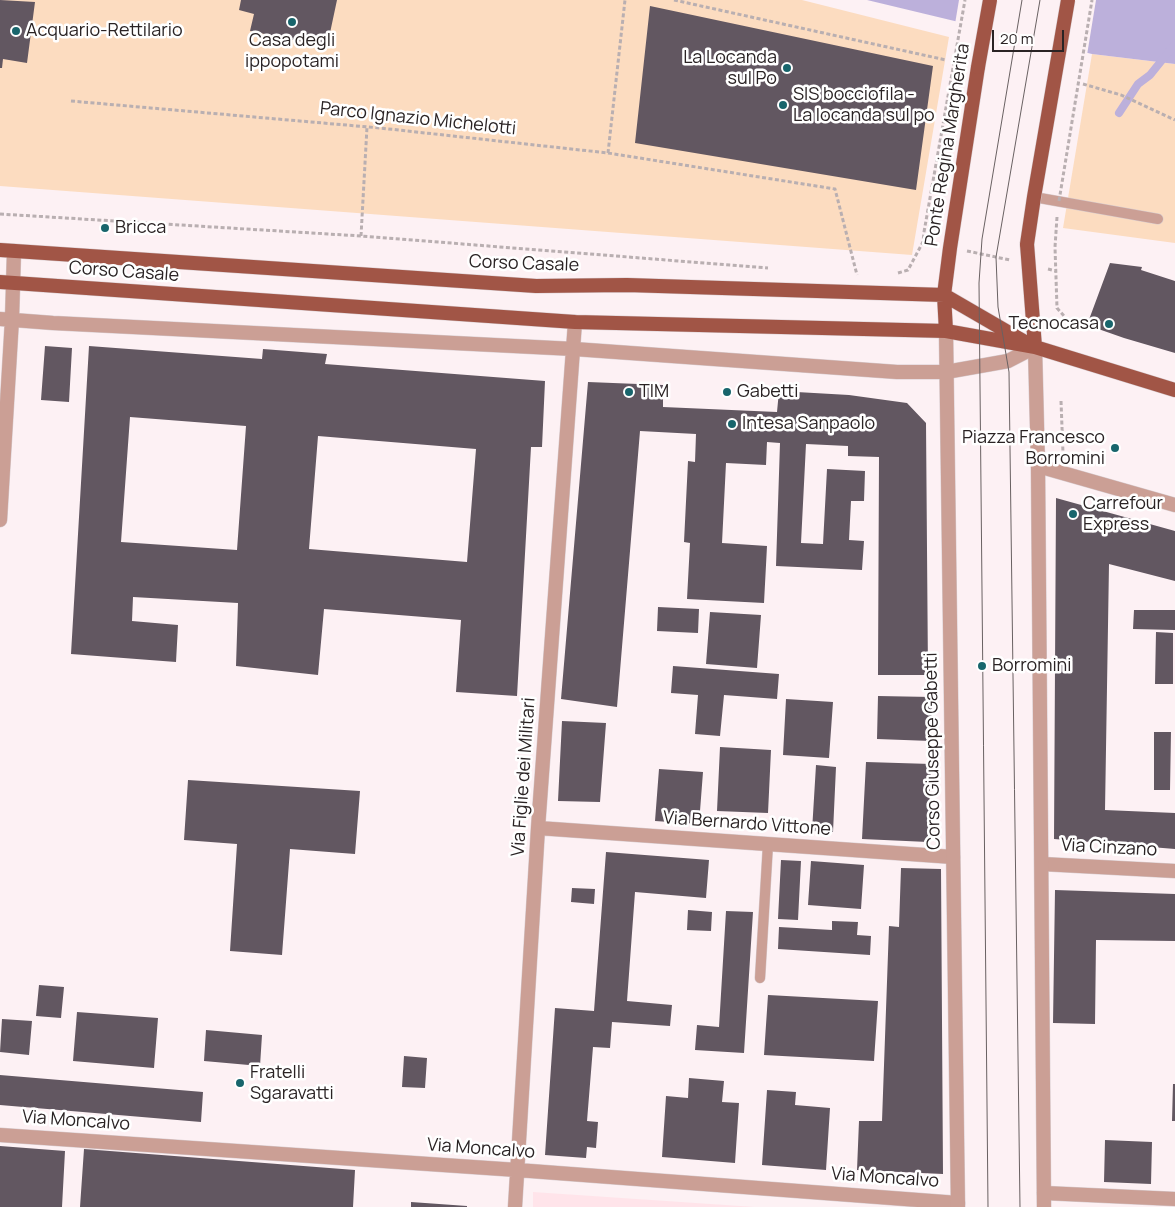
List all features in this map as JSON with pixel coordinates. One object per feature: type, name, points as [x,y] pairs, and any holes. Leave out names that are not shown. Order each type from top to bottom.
[{"type":"main road","name":"Ponte Regina Margherita","points":[[944,295],[990,0]]},
{"type":"main road","points":[[1035,347],[1027,244],[1068,0]]},
{"type":"main road","name":"Corso Casale","points":[[7,251],[536,286],[627,285],[944,295],[1035,347]]},
{"type":"main road","name":"Corso Casale","points":[[6,282],[575,322],[946,331],[1035,347],[1175,390]]},
{"type":"main road","name":"Corso Giuseppe Gabetti","points":[[944,295],[946,331]]},
{"type":"street","points":[[0,520],[7,251]]},
{"type":"street","points":[[6,319],[53,323],[574,349],[896,372],[946,372],[1008,361],[1035,347],[1038,466],[1044,1200],[1175,1199]]},
{"type":"street","points":[[574,349],[575,322]]},
{"type":"street","name":"Corso Giuseppe Gabetti","points":[[946,331],[958,1205]]},
{"type":"street","name":"Via Figlie dei Militari","points":[[515,1207],[538,828],[574,349]]},
{"type":"street","points":[[1038,466],[1175,505]]},
{"type":"street","name":"Via Bernardo Vittone","points":[[538,828],[953,857]]},
{"type":"street","name":"Via Cinzano","points":[[1042,864],[1175,871]]},
{"type":"street","name":"Via Moncalvo","points":[[0,1135],[516,1170],[958,1205]]},
{"type":"lane","points":[[1034,197],[1158,219]]},
{"type":"lane","points":[[760,978],[768,844]]},
{"type":"path","points":[[608,153],[625,0]]},
{"type":"path","points":[[674,0],[946,60]]},
{"type":"path","points":[[891,276],[908,270],[923,242],[965,0]]},
{"type":"path","points":[[1064,316],[1057,308],[1055,247],[1059,201],[1092,0]]},
{"type":"path","points":[[1083,84],[1121,95],[1175,120]]},
{"type":"path","name":"Parco Ignazio Michelotti","points":[[71,101],[367,126],[608,153],[835,189],[858,275]]},
{"type":"path","points":[[361,236],[367,126]]},
{"type":"path","points":[[0,214],[361,236],[768,268]]},
{"type":"path","points":[[923,242],[951,242],[1056,271]]},
{"type":"path","points":[[848,275],[866,276]]},
{"type":"path","points":[[1060,401],[1063,454]]},
{"type":"shaded area","points":[[0,0],[802,0],[949,37],[912,255],[0,186]]},
{"type":"shaded area","points":[[867,0],[1175,0],[1175,64],[1092,54]]},
{"type":"shaded area","points":[[1092,54],[1175,64],[1175,243],[1063,228]]},
{"type":"shaded area","points":[[533,1192],[755,1207],[533,1207]]},
{"type":"pier","points":[[959,0],[1096,0],[1087,55],[955,24]]},
{"type":"building","name":"Acquario-Rettilario","points":[[0,0],[35,2],[27,63],[3,59],[2,68],[0,68]]},
{"type":"building","name":"Casa degli ippopotami","points":[[241,0],[337,0],[327,47],[250,31],[254,14],[239,10]]},
{"type":"building","name":"SIS bocciofila - La locanda sul po","points":[[650,6],[933,66],[916,190],[635,143]]},
{"type":"building","points":[[1110,263],[1142,267],[1141,270],[1175,281],[1175,353],[1087,325]]},
{"type":"building","points":[[45,346],[72,348],[69,402],[41,400]]},
{"type":"building","points":[[89,346],[262,359],[263,349],[327,354],[325,364],[545,381],[542,447],[531,447],[517,696],[456,692],[461,620],[324,609],[318,675],[236,666],[238,603],[133,597],[132,621],[178,625],[176,662],[71,654]],"holes":[[[130,417],[246,426],[237,550],[121,542]],[[318,436],[476,449],[467,562],[309,549]]]},
{"type":"building","points":[[588,382],[663,385],[663,407],[777,412],[779,391],[849,395],[907,403],[926,423],[928,675],[878,675],[879,457],[848,456],[848,446],[806,444],[801,543],[823,544],[827,469],[865,471],[864,501],[851,501],[849,540],[864,541],[862,570],[776,566],[780,443],[767,442],[766,465],[726,463],[722,543],[767,546],[764,603],[687,599],[690,543],[684,542],[688,461],[695,462],[696,434],[640,431],[617,707],[561,699]]},
{"type":"building","points":[[1056,498],[1175,531],[1175,581],[1109,564],[1105,810],[1175,813],[1175,849],[1054,839]]},
{"type":"building","points":[[658,607],[699,609],[698,633],[657,631]]},
{"type":"building","points":[[1134,610],[1175,610],[1175,630],[1133,629]]},
{"type":"building","points":[[710,612],[761,615],[757,668],[706,664]]},
{"type":"building","points":[[1156,632],[1173,633],[1173,684],[1155,684]]},
{"type":"building","points":[[673,666],[779,674],[777,699],[724,695],[720,736],[695,734],[698,695],[671,693]]},
{"type":"building","points":[[878,696],[932,697],[931,741],[877,739]]},
{"type":"building","points":[[786,699],[833,702],[829,758],[783,755]]},
{"type":"building","points":[[562,721],[606,723],[600,802],[558,801]]},
{"type":"building","points":[[1154,732],[1171,732],[1170,790],[1154,790]]},
{"type":"building","points":[[720,747],[771,750],[768,813],[717,811]]},
{"type":"building","points":[[866,762],[931,764],[928,842],[862,839]]},
{"type":"building","points":[[816,765],[836,767],[833,832],[812,831]]},
{"type":"building","points":[[659,769],[703,772],[699,824],[655,821]]},
{"type":"building","points":[[188,780],[360,791],[355,854],[290,849],[282,955],[230,951],[237,844],[184,840]]},
{"type":"building","points":[[606,852],[709,860],[706,898],[635,892],[627,1001],[672,1005],[670,1026],[612,1022],[610,1048],[593,1047],[587,1121],[598,1122],[596,1148],[587,1147],[586,1158],[545,1155],[555,1008],[594,1011]]},
{"type":"building","points":[[781,860],[801,861],[798,920],[778,919]]},
{"type":"building","points":[[811,861],[864,865],[861,909],[808,905]]},
{"type":"building","points":[[901,868],[941,869],[943,1174],[857,1170],[859,1121],[882,1121],[889,926],[899,927]]},
{"type":"building","points":[[572,888],[595,889],[594,904],[571,902]]},
{"type":"building","points":[[1055,890],[1175,894],[1175,941],[1096,940],[1095,1024],[1053,1023]]},
{"type":"building","points":[[688,910],[712,912],[711,931],[687,930]]},
{"type":"building","points":[[726,911],[753,912],[744,1053],[695,1050],[697,1025],[719,1027]]},
{"type":"building","points":[[832,921],[858,922],[857,935],[871,936],[870,955],[778,949],[779,927],[832,930]]},
{"type":"building","points":[[39,985],[64,987],[61,1018],[36,1016]]},
{"type":"building","points":[[768,995],[878,1001],[874,1061],[764,1055]]},
{"type":"building","points":[[77,1012],[158,1018],[154,1068],[73,1061]]},
{"type":"building","points":[[2,1019],[32,1021],[29,1055],[0,1052]]},
{"type":"building","points":[[206,1030],[262,1035],[260,1066],[204,1061]]},
{"type":"building","points":[[404,1056],[427,1058],[425,1088],[402,1087]]},
{"type":"building","points":[[0,1075],[203,1092],[201,1122],[0,1105]]},
{"type":"building","points":[[689,1078],[724,1081],[722,1102],[739,1103],[735,1163],[662,1157],[666,1096],[688,1098]]},
{"type":"building","points":[[1173,1084],[1175,1084],[1175,1121],[1172,1121]]},
{"type":"building","points":[[767,1090],[796,1092],[795,1105],[830,1108],[826,1170],[762,1165]]},
{"type":"building","points":[[1105,1140],[1152,1142],[1151,1184],[1104,1182]]},
{"type":"building","points":[[0,1146],[65,1151],[62,1207],[0,1207]]},
{"type":"building","points":[[84,1149],[355,1170],[353,1207],[80,1207]]},
{"type":"building","points":[[411,1202],[467,1206],[467,1207],[411,1207]]},
{"type":"waterway","points":[[1119,113],[1138,84],[1150,75],[1175,44]]},
{"type":"tram line","points":[[988,1207],[979,283],[982,239],[1022,0]]},
{"type":"tram line","points":[[1020,1207],[1009,372],[998,307],[996,257],[1040,0]]},
{"type":"place","name":"Casa degli ippopotami","points":[[292,22]]},
{"type":"place","name":"Acquario-Rettilario","points":[[16,31]]},
{"type":"place","name":"La Locanda sul Po","points":[[787,68]]},
{"type":"place","name":"SIS bocciofila - La locanda sul po","points":[[783,105]]},
{"type":"place","name":"Bricca","points":[[105,228]]},
{"type":"place","name":"Tecnocasa","points":[[1109,324]]},
{"type":"place","name":"TIM","points":[[629,392]]},
{"type":"place","name":"Gabetti","points":[[727,392]]},
{"type":"place","name":"Intesa Sanpaolo","points":[[732,424]]},
{"type":"place","name":"Piazza Francesco Borromini","points":[[1115,448]]},
{"type":"place","name":"Carrefour Express","points":[[1073,514]]},
{"type":"place","name":"Borromini","points":[[982,666]]},
{"type":"place","name":"Fratelli Sgaravatti","points":[[240,1083]]}]
